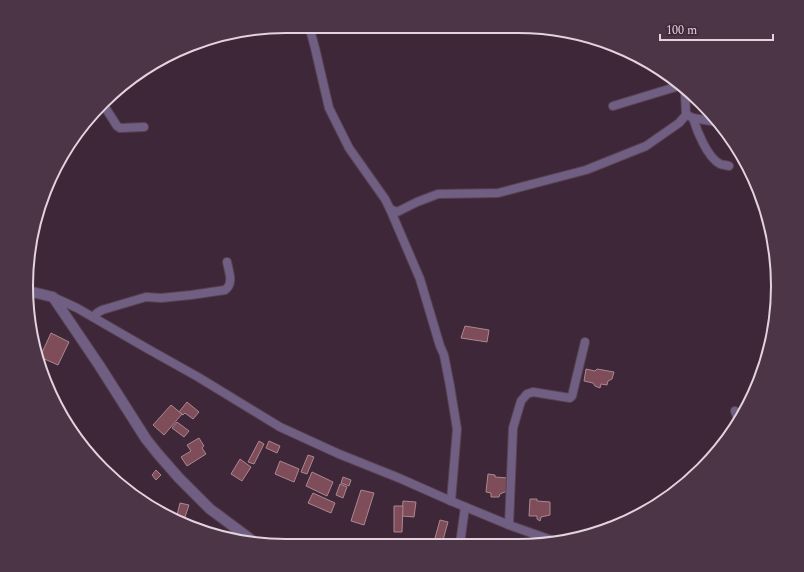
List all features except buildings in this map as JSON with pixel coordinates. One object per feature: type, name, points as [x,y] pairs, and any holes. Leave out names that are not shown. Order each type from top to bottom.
[{"type":"street","points":[[311,33],[329,108],[349,148],[385,199],[420,279],[444,355],[457,428],[451,501]]},
{"type":"street","points":[[613,106],[674,87]]},
{"type":"street","points":[[686,97],[690,116],[700,139],[713,159],[721,165],[729,166]]},
{"type":"street","points":[[106,108],[117,126],[120,128],[144,127]]},
{"type":"street","points":[[390,210],[397,212],[438,194],[498,193],[586,170],[646,146],[690,116],[709,120]]},
{"type":"street","points":[[93,317],[97,312],[102,310],[146,297],[161,298],[225,290],[229,287],[231,282],[227,262]]},
{"type":"street","points":[[33,292],[53,297],[77,308],[280,426],[339,454],[508,525],[544,537]]},
{"type":"street","points":[[53,297],[104,372],[146,439],[158,454],[179,478],[210,509],[246,536]]},
{"type":"street","points":[[508,525],[513,428],[521,401],[527,394],[533,392],[570,398],[572,396],[585,342]]},
{"type":"street","points":[[461,539],[465,506]]}]
